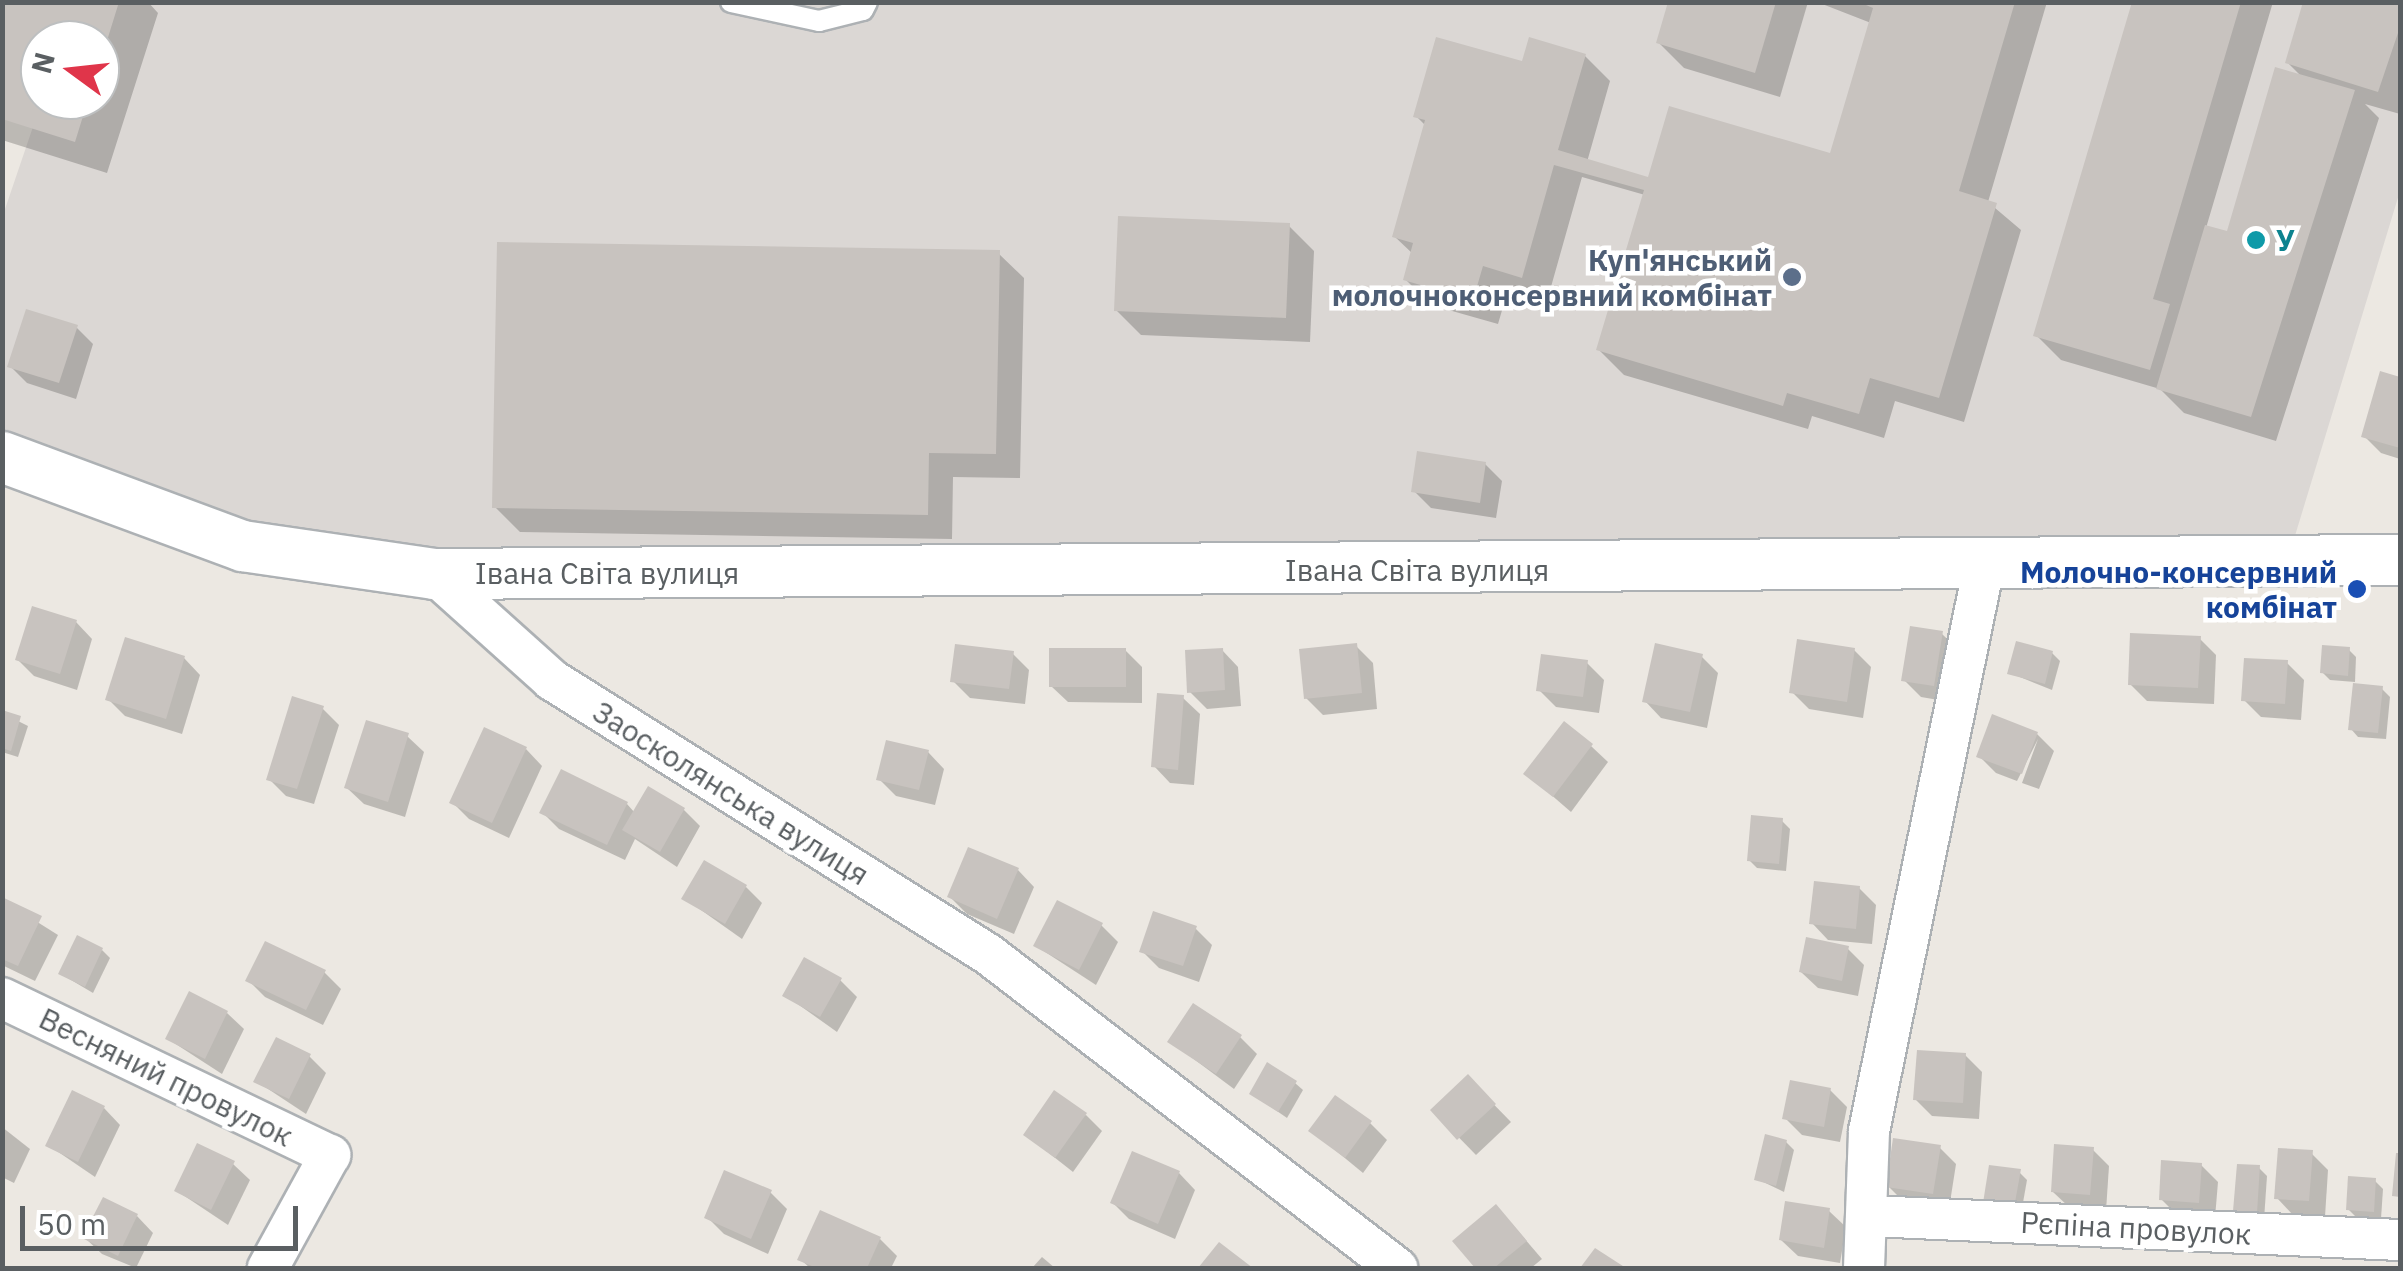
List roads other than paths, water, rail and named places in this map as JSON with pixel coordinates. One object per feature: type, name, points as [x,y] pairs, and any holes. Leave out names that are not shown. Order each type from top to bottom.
[{"type":"street","points":[[2,457],[243,546],[434,574]]},
{"type":"street","name":"Івана Світа вулиця","points":[[434,574],[1984,566],[2400,560]]},
{"type":"street","points":[[1864,1268],[1871,1216],[1869,1131],[1984,566]]},
{"type":"street","name":"Заосколянська вулиця","points":[[434,574],[552,680],[988,954],[1397,1268]]},
{"type":"street","name":"Весняний провулок","points":[[2,998],[330,1155],[268,1268]]},
{"type":"street","name":"Рєпіна провулок","points":[[1871,1216],[2400,1240]]},
{"type":"lane","points":[[731,2],[820,21],[862,10],[867,2]]},
{"type":"place","name":"У","points":[[2256,240]]},
{"type":"place","name":"Куп'янський молочноконсервний комбінат","points":[[1792,277]]},
{"type":"place","name":"Молочно-консервний комбінат","points":[[2357,589]]}]
